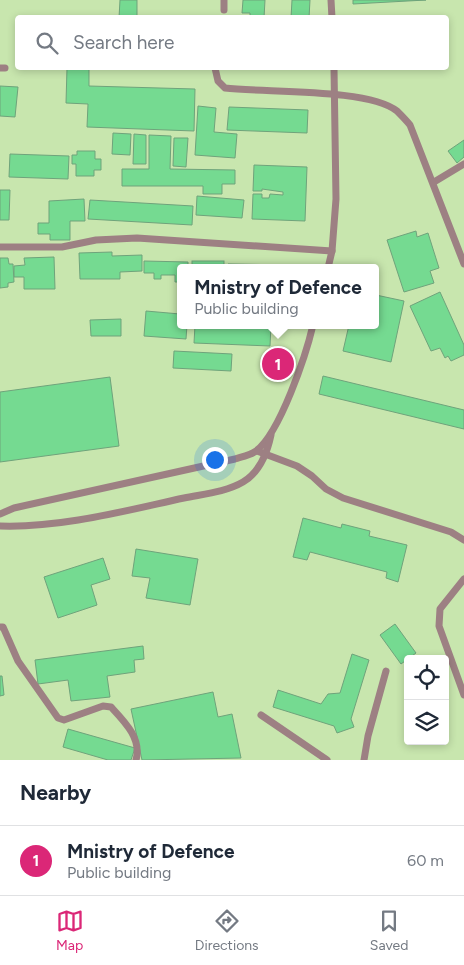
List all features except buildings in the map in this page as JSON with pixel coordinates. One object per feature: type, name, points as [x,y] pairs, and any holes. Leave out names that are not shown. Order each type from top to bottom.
[{"type":"lane","points":[[224,0],[224,10]]},
{"type":"lane","points":[[331,0],[332,15]]},
{"type":"lane","points":[[215,70],[218,81],[225,88],[335,94],[379,103],[396,110],[410,124],[434,182],[464,264]]},
{"type":"lane","points":[[329,264],[332,252],[336,199],[334,70]]},
{"type":"lane","points":[[434,182],[464,164]]},
{"type":"lane","points":[[0,247],[62,247],[96,240],[137,238],[332,252]]},
{"type":"lane","points":[[0,514],[95,489],[234,459],[257,451],[271,432],[287,402],[312,329]]},
{"type":"lane","points":[[0,526],[41,525],[85,518],[221,490],[242,482],[256,471],[266,455],[271,432]]},
{"type":"lane","points":[[257,451],[297,466],[326,489],[343,498],[451,532],[464,540]]},
{"type":"lane","points":[[464,579],[440,609],[439,626],[464,695]]},
{"type":"lane","points":[[0,627],[3,627],[29,678],[58,718],[64,720],[102,706],[112,707],[126,722],[136,742],[139,750],[136,760]]},
{"type":"lane","points":[[364,760],[368,736],[386,671]]},
{"type":"lane","points":[[261,715],[327,760]]},
{"type":"place","name":"Mnistry of Defence","points":[[278,364]]}]
